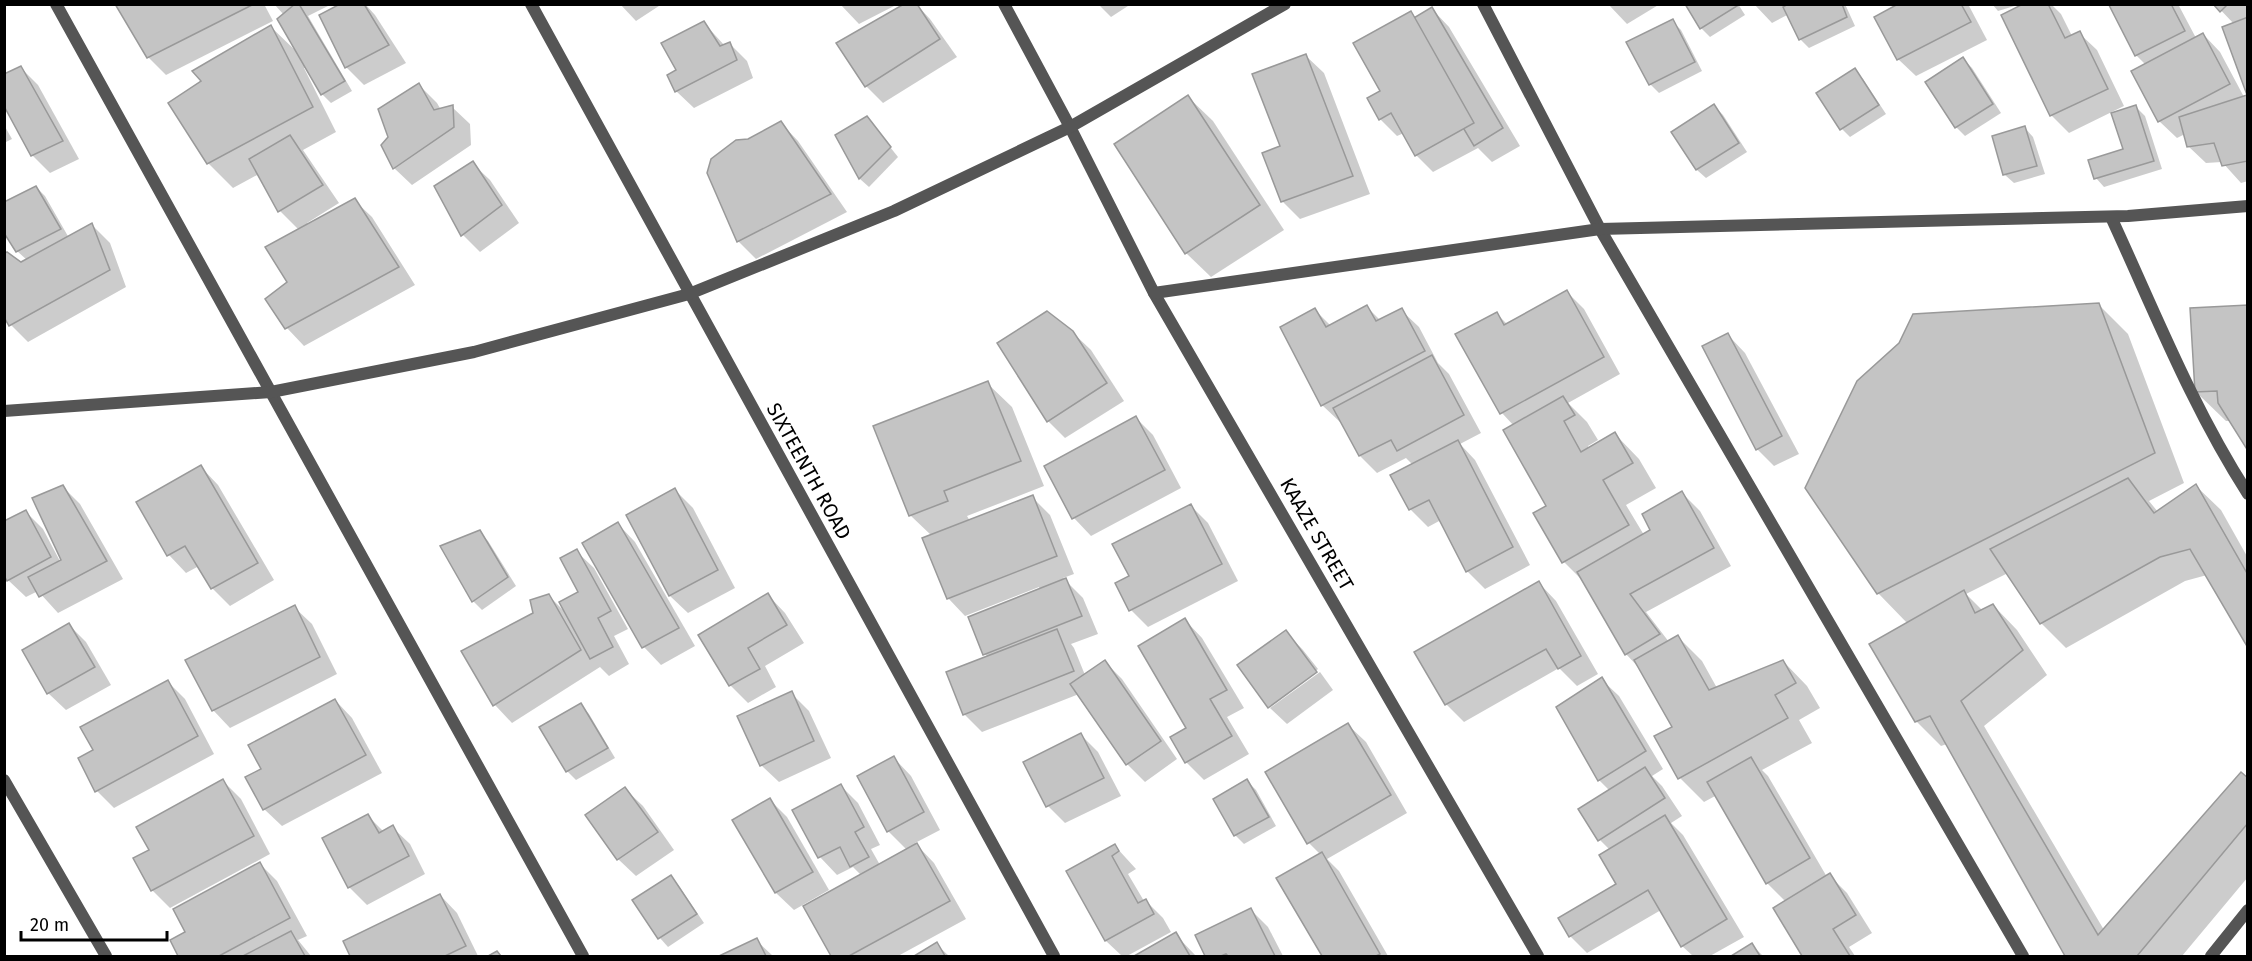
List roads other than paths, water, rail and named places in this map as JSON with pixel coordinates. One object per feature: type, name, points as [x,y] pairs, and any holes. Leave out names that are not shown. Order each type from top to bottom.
[{"type":"street","points":[[56,4],[583,957]]},
{"type":"street","name":"SIXTEENTH ROAD","points":[[531,4],[1054,957]]},
{"type":"street","name":"KAAZE STREET","points":[[1004,4],[1070,127],[1154,293],[1538,957]]},
{"type":"street","points":[[4,411],[271,392],[474,352],[689,294],[894,212],[1070,127],[1285,4]]},
{"type":"street","points":[[1483,4],[1600,230],[2023,957]]},
{"type":"street","points":[[1154,293],[1600,230],[2111,217],[2247,206]]},
{"type":"street","points":[[2111,217],[2198,406],[2247,494]]},
{"type":"street","points":[[4,780],[106,957]]},
{"type":"street","points":[[2211,957],[2247,910]]}]
